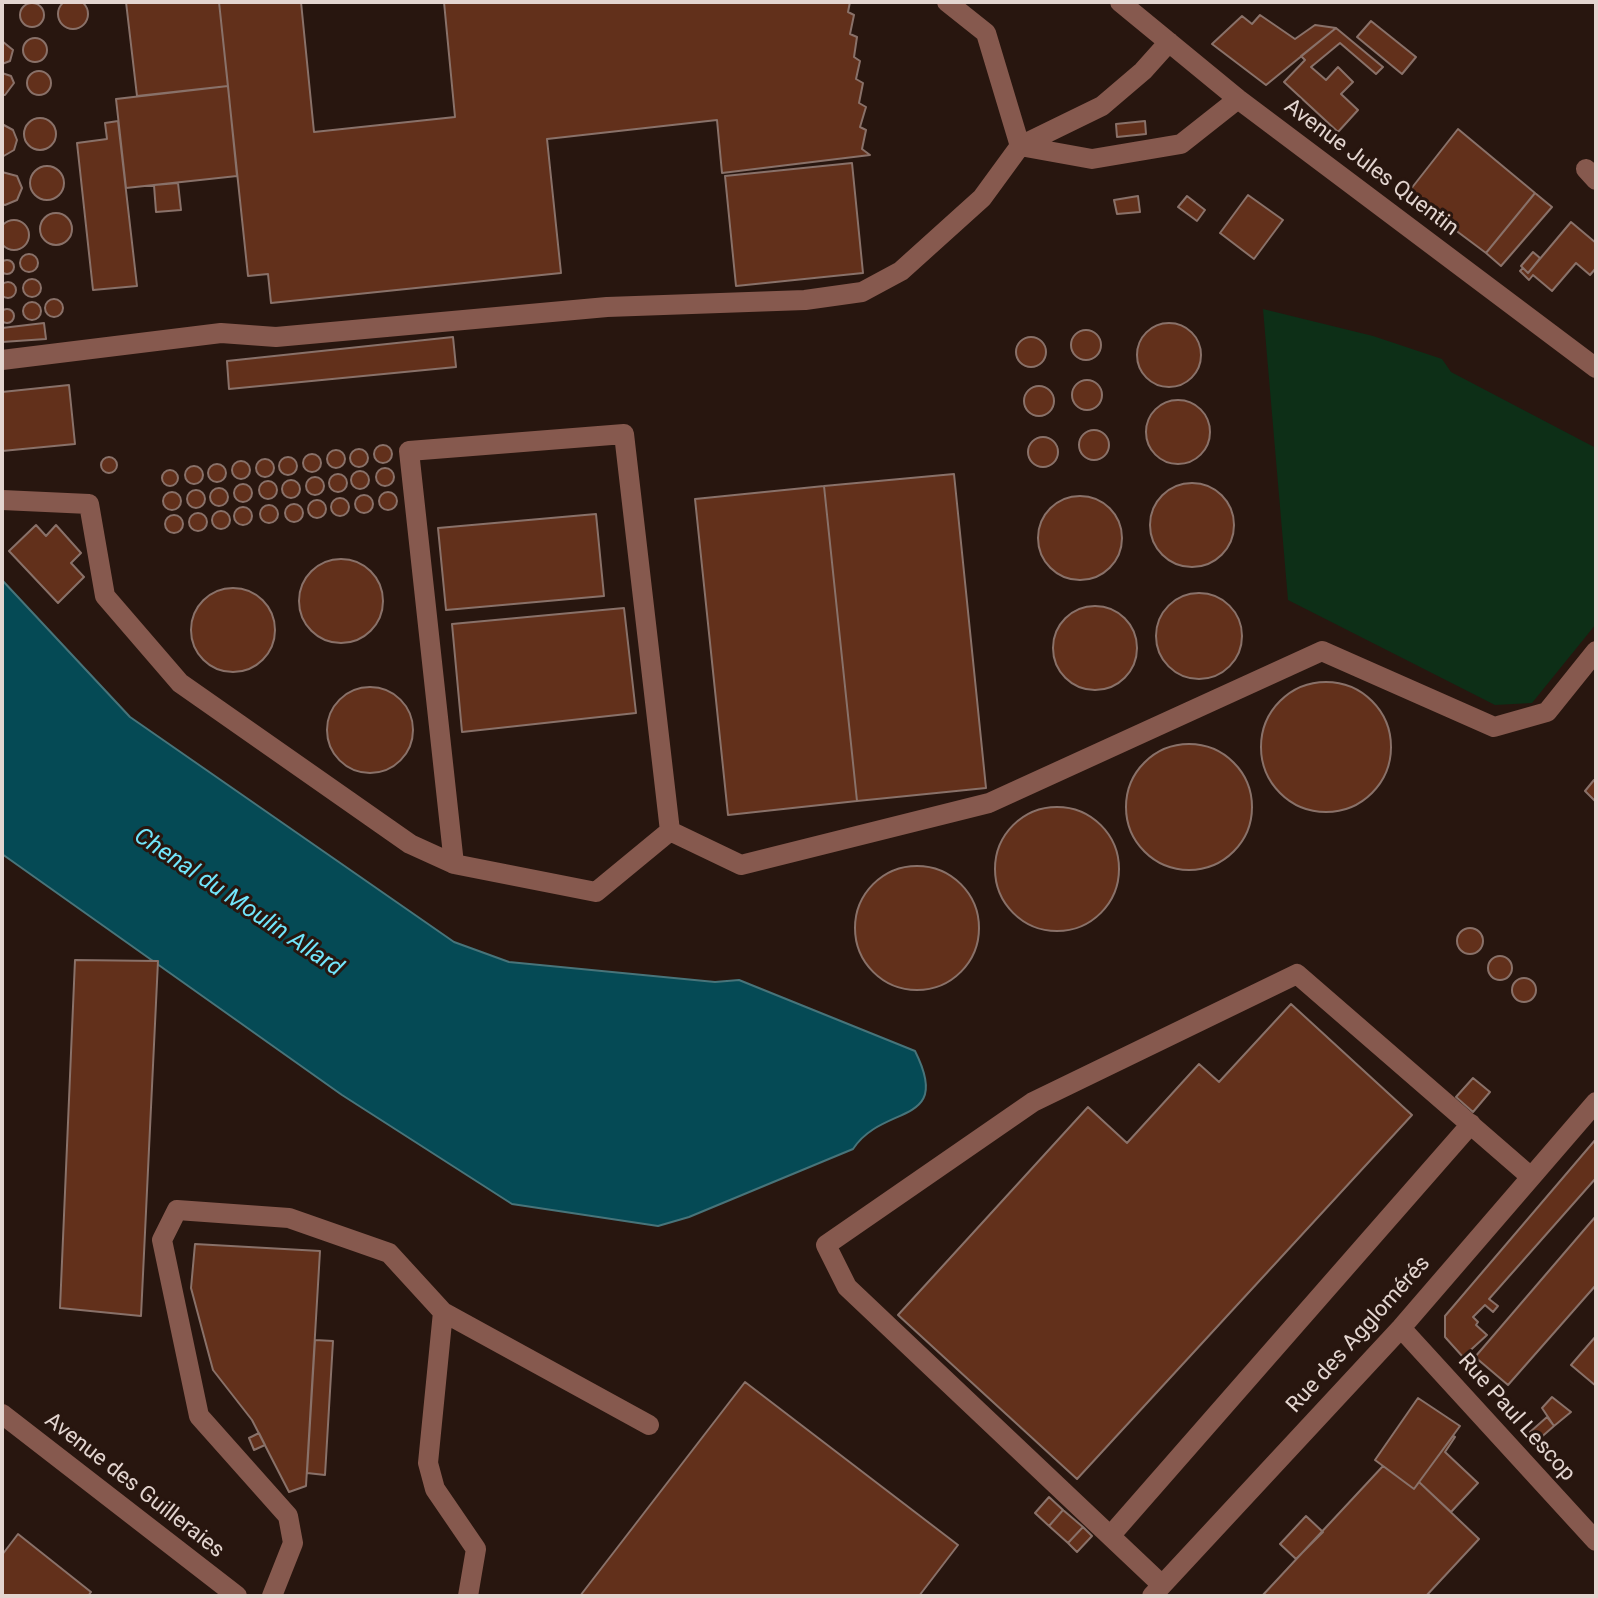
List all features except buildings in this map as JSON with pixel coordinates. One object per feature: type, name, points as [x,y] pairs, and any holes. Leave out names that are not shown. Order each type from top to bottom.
[{"type":"street","points":[[947,2],[986,33],[1020,146]]},
{"type":"street","name":"Avenue Jules Quentin","points":[[1120,2],[1238,99],[1596,368]]},
{"type":"street","points":[[2,360],[221,333],[276,337],[607,307],[805,300],[862,292],[901,271],[982,198],[1020,146],[1102,106],[1143,71],[1169,42]]},
{"type":"street","points":[[1020,146],[1092,159],[1181,144],[1238,99]]},
{"type":"street","points":[[454,864],[409,451],[624,434],[670,831]]},
{"type":"street","points":[[2,500],[89,504],[105,596],[180,683],[410,844],[454,864],[596,892],[670,831]]},
{"type":"street","points":[[670,831],[741,865],[989,803],[1322,651],[1494,727],[1547,712],[1596,651]]},
{"type":"street","points":[[1157,1590],[1111,1535],[847,1287],[826,1245],[1033,1102],[1297,974],[1531,1177]]},
{"type":"street","name":"Rue des Agglomérés","points":[[1157,1590],[1401,1328],[1596,1102]]},
{"type":"street","points":[[1111,1535],[1471,1124]]},
{"type":"street","points":[[272,1596],[293,1543],[288,1516],[199,1416],[162,1240],[177,1210],[289,1218],[389,1253],[443,1312],[649,1425]]},
{"type":"street","points":[[443,1312],[428,1463],[435,1489],[476,1549],[468,1596]]},
{"type":"street","name":"Rue Paul Lescop","points":[[1401,1328],[1596,1541]]},
{"type":"street","name":"Avenue des Guilleraies","points":[[2,1414],[237,1596]]},
{"type":"green space","points":[[1263,309],[1373,336],[1442,359],[1451,372],[1596,448],[1596,624],[1532,703],[1495,705],[1288,600]]},
{"type":"water","name":"Chenal du Moulin Allard","points":[[2,580],[130,717],[454,942],[509,962],[715,982],[739,980],[915,1051],[924,1075],[926,1092],[920,1103],[866,1135],[853,1149],[689,1217],[658,1226],[512,1204],[342,1095],[2,854]]}]
